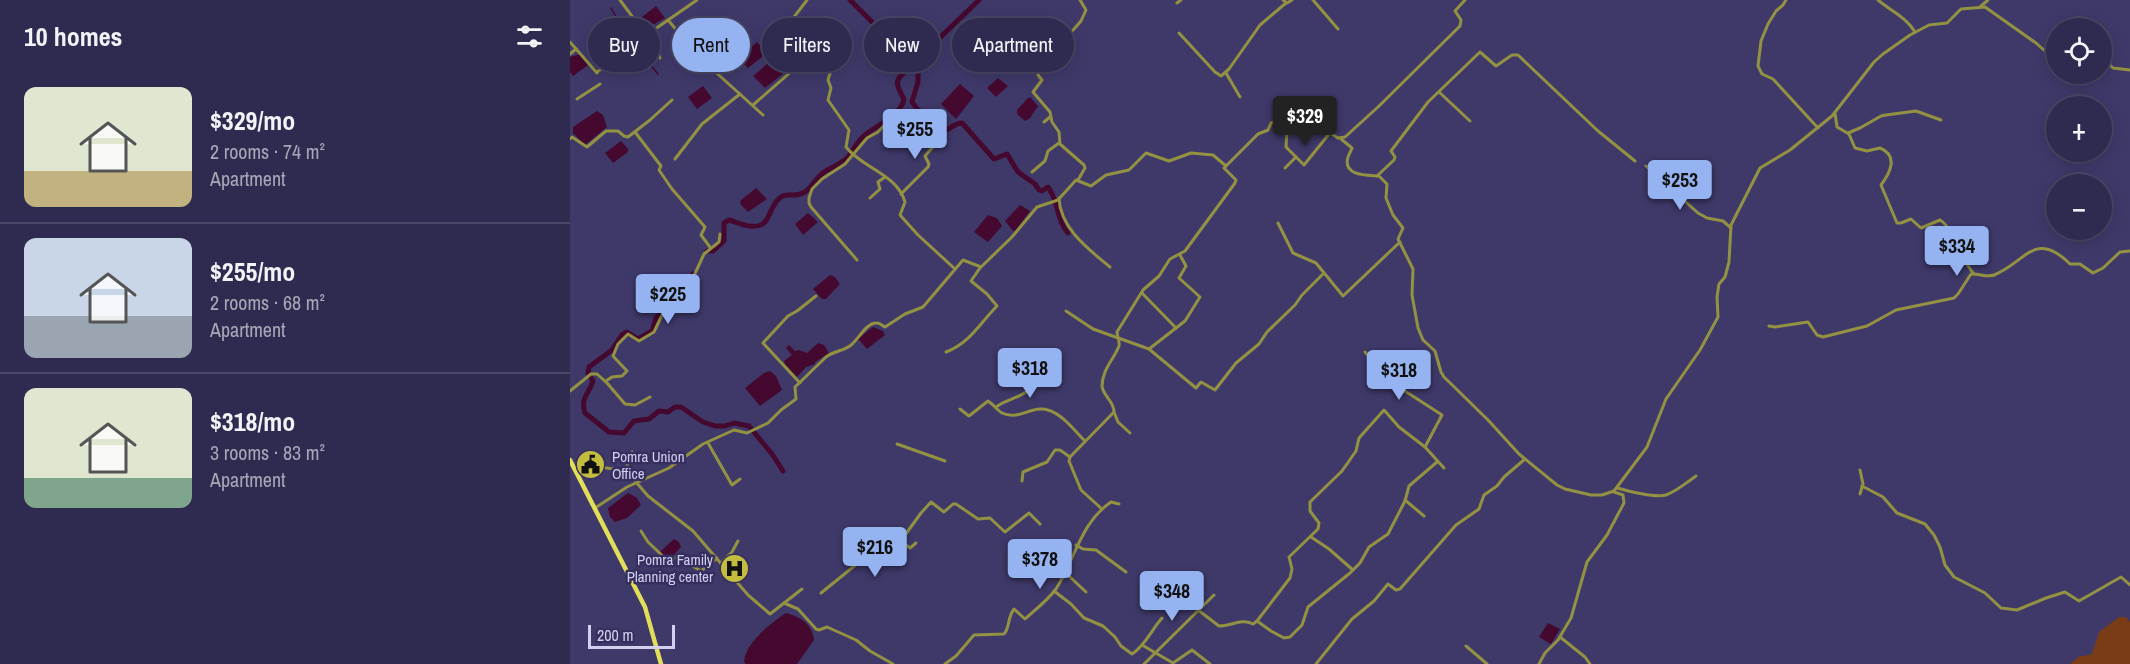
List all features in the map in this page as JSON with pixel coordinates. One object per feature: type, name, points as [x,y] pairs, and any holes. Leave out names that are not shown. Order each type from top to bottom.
[{"type":"main road","points":[[570,460],[645,607],[661,664]]},
{"type":"street","points":[[620,0],[632,18]]},
{"type":"street","points":[[660,26],[697,0]]},
{"type":"street","points":[[795,18],[807,0]]},
{"type":"street","points":[[946,352],[972,336],[997,306],[983,290],[971,281],[980,268],[1010,240],[1037,207],[1059,199],[1078,180],[1085,168],[1059,143],[1059,132],[1050,117],[1050,112],[1033,92],[1042,80],[1038,71],[1080,21],[1086,10],[1080,0]]},
{"type":"street","points":[[1179,33],[1221,76],[1226,73],[1260,25],[1285,2],[1292,0]]},
{"type":"street","points":[[1313,0],[1338,29]]},
{"type":"street","points":[[1341,138],[1378,107],[1460,26],[1461,20],[1455,11],[1465,0]]},
{"type":"street","points":[[1786,0],[1768,24],[1761,41],[1758,66],[1762,74],[1773,79],[1818,128]]},
{"type":"street","points":[[1878,0],[1906,20],[1915,32]]},
{"type":"street","points":[[1226,166],[1258,134],[1268,130],[1271,123],[1290,111],[1316,124],[1329,134],[1341,138],[1352,148],[1347,159],[1351,169],[1359,176],[1377,176],[1387,184],[1386,198],[1393,215],[1403,228],[1398,237],[1413,269],[1412,295],[1418,328],[1425,342],[1435,351],[1441,372],[1525,459],[1565,489],[1595,495],[1617,488],[1647,447],[1666,399],[1700,350],[1718,317],[1717,297],[1719,284],[1725,277],[1729,262],[1732,220],[1760,168],[1790,150],[1835,113],[1876,60],[1915,32],[1931,24],[1947,23],[1961,9],[1981,6],[1988,0]]},
{"type":"street","points":[[1981,6],[2030,38],[2046,52]]},
{"type":"street","points":[[668,20],[700,58],[763,115]]},
{"type":"street","points":[[570,42],[588,63]]},
{"type":"street","points":[[570,54],[576,49]]},
{"type":"street","points":[[1377,176],[1394,160],[1395,157],[1391,151],[1393,147],[1439,92],[1479,52],[1496,66],[1512,55],[1518,55],[1598,131],[1635,161]]},
{"type":"street","points":[[2112,67],[2130,70]]},
{"type":"street","points":[[753,105],[791,72]]},
{"type":"street","points":[[831,72],[828,80],[831,88],[828,100],[848,128],[846,146],[852,154],[885,177],[902,194],[905,202],[900,215],[955,269]]},
{"type":"street","points":[[1226,73],[1240,97]]},
{"type":"street","points":[[577,99],[600,84]]},
{"type":"street","points":[[1439,92],[1470,121]]},
{"type":"street","points":[[675,159],[702,124],[740,94]]},
{"type":"street","points":[[570,132],[571,138],[587,147],[606,131],[618,131],[626,137],[672,100]]},
{"type":"street","points":[[1835,113],[1837,127],[1848,133],[1886,115],[1916,111],[1941,120]]},
{"type":"street","points":[[1044,122],[1050,117]]},
{"type":"street","points":[[857,260],[809,203],[812,189],[845,164],[867,138],[878,132],[889,120]]},
{"type":"street","points":[[635,132],[661,166],[658,170],[705,227],[701,235],[710,248]]},
{"type":"street","points":[[1287,132],[1286,147],[1304,165],[1329,134]]},
{"type":"street","points":[[1848,133],[1855,148],[1867,151],[1880,148],[1890,156],[1891,170],[1881,185],[1897,222],[1901,223],[1911,219],[1922,228],[1940,220],[1944,222],[1966,264],[1974,274]]},
{"type":"street","points":[[902,194],[929,166],[925,156],[940,139]]},
{"type":"street","points":[[1032,172],[1045,161],[1048,151],[1059,143]]},
{"type":"street","points":[[1078,180],[1090,186],[1106,175],[1129,170],[1146,153],[1168,161],[1191,153],[1213,155],[1226,166],[1224,168],[1236,180],[1191,244],[1180,255],[1170,259],[1159,276],[1141,293],[1117,332],[1119,344],[1107,368],[1102,386],[1114,405],[1118,422],[1130,433]]},
{"type":"street","points":[[1285,168],[1296,157]]},
{"type":"street","points":[[1646,166],[1698,213],[1707,218],[1723,221],[1731,228]]},
{"type":"street","points":[[870,198],[880,189],[878,182],[885,177]]},
{"type":"street","points":[[1059,199],[1061,215],[1067,225],[1091,252],[1110,267]]},
{"type":"street","points":[[1278,223],[1293,253],[1314,262],[1342,295],[1346,296],[1353,285],[1400,242]]},
{"type":"street","points":[[606,381],[612,377],[622,376],[627,371],[613,356],[626,334],[639,341],[654,332],[660,318],[686,293],[704,254],[719,242],[722,235]]},
{"type":"street","points":[[1769,326],[1779,327],[1807,321],[1820,337],[1835,335],[1867,326],[1896,310],[1954,298],[1970,275],[1993,275],[2023,255],[2040,248],[2057,251],[2070,264],[2080,264],[2093,273],[2103,268],[2120,252],[2130,251]]},
{"type":"street","points":[[1149,349],[1185,321],[1200,297],[1179,278],[1186,264],[1180,255]]},
{"type":"street","points":[[594,509],[620,491],[675,465],[707,442],[735,429],[749,433],[768,423],[795,400],[795,388],[826,357],[842,351],[874,323],[885,327],[905,314],[923,307],[955,269],[966,260],[980,268]]},
{"type":"street","points":[[1066,311],[1093,329],[1149,349],[1196,388],[1201,382],[1215,390],[1236,363],[1258,344],[1324,273]]},
{"type":"street","points":[[1141,293],[1176,328]]},
{"type":"street","points":[[800,383],[763,343],[783,320],[816,296]]},
{"type":"street","points":[[1365,352],[1391,382],[1442,415],[1425,447]]},
{"type":"street","points":[[570,391],[591,374],[599,374],[625,404],[635,405],[650,397]]},
{"type":"street","points":[[996,407],[1026,392]]},
{"type":"street","points":[[960,409],[968,416],[988,400],[1006,414],[1022,416],[1034,409],[1048,410],[1067,423],[1084,440]]},
{"type":"street","points":[[1198,610],[1219,626],[1236,621],[1246,620],[1253,624],[1257,621],[1290,578],[1292,569],[1289,557],[1317,531],[1319,523],[1310,511],[1310,502],[1342,471],[1356,451],[1359,438],[1384,410],[1399,427],[1425,447],[1444,468]]},
{"type":"street","points":[[1102,509],[1082,490],[1069,461],[1084,440],[1114,412]]},
{"type":"street","points":[[707,442],[732,484],[740,478]]},
{"type":"street","points":[[897,444],[945,461]]},
{"type":"street","points":[[1022,481],[1023,472],[1047,462],[1055,450],[1060,450],[1070,457]]},
{"type":"street","points":[[625,472],[632,452]]},
{"type":"street","points":[[1316,664],[1352,619],[1374,601],[1386,585],[1396,590],[1400,589],[1456,525],[1479,509],[1484,495],[1497,486],[1525,459]]},
{"type":"street","points":[[591,462],[600,468],[625,472],[637,482],[648,496],[690,529],[748,595],[770,614],[802,589]]},
{"type":"street","points":[[1257,621],[1284,638],[1290,637],[1304,622],[1308,607],[1353,570],[1369,547],[1391,531],[1409,486],[1438,462]]},
{"type":"street","points":[[1860,471],[1862,486],[1860,494]]},
{"type":"street","points":[[1617,488],[1664,495],[1678,489],[1696,476]]},
{"type":"street","points":[[1862,486],[1883,496],[1897,513],[1925,524],[1934,535],[1945,565],[1954,577],[1984,593],[2004,609],[2017,610],[2065,592],[2079,601],[2121,577],[2130,585]]},
{"type":"street","points":[[1539,664],[1545,653],[1560,637],[1574,611],[1587,562],[1607,535],[1624,503],[1623,495],[1612,491]]},
{"type":"street","points":[[1405,500],[1424,516]]},
{"type":"street","points":[[821,593],[863,559],[874,568],[900,542],[932,502],[944,512],[956,504],[978,519],[990,518],[1005,532],[1029,513],[1040,524]]},
{"type":"street","points":[[945,664],[961,652],[973,636],[1004,634],[1007,630],[1008,618],[1014,609],[1025,619],[1054,591],[1076,545],[1102,509],[1111,502],[1119,504]]},
{"type":"street","points":[[641,531],[648,542],[669,562],[677,557],[701,571],[717,558]]},
{"type":"street","points":[[1311,537],[1353,570]]},
{"type":"street","points":[[721,563],[732,552],[738,541]]},
{"type":"street","points":[[900,542],[910,548],[916,543]]},
{"type":"street","points":[[1029,545],[1043,561],[1070,577],[1086,592]]},
{"type":"street","points":[[1076,545],[1083,549],[1096,550],[1126,572]]},
{"type":"street","points":[[1054,591],[1084,618],[1103,626],[1133,654],[1162,618]]},
{"type":"street","points":[[1144,664],[1214,595]]},
{"type":"street","points":[[784,603],[798,609],[819,630],[827,627],[856,640],[893,664]]},
{"type":"street","points":[[1560,637],[1585,657],[1590,664]]},
{"type":"street","points":[[1142,645],[1173,663],[1192,650],[1210,664]]},
{"type":"street","points":[[1466,646],[1487,664]]},
{"type":"shaded area","points":[[656,6],[665,18],[660,21],[660,18],[642,17]]},
{"type":"shaded area","points":[[757,42],[762,48],[762,57],[750,66],[750,48]]},
{"type":"shaded area","points":[[580,54],[588,65],[573,76],[570,72],[570,57]]},
{"type":"shaded area","points":[[762,68],[762,72],[785,72],[765,88],[753,76]]},
{"type":"shaded area","points":[[998,78],[1008,86],[996,97],[987,88]]},
{"type":"shaded area","points":[[960,84],[974,96],[956,119],[941,104]]},
{"type":"shaded area","points":[[703,86],[712,98],[697,109],[688,97]]},
{"type":"shaded area","points":[[1030,97],[1038,106],[1030,118],[1025,121],[1017,114],[1017,110]]},
{"type":"shaded area","points":[[597,111],[603,115],[607,127],[585,145],[573,133],[573,127]]},
{"type":"shaded area","points":[[621,141],[628,152],[613,163],[605,153]]},
{"type":"shaded area","points":[[756,188],[767,199],[748,212],[740,201]]},
{"type":"shaded area","points":[[1020,205],[1030,211],[1013,231],[1005,221]]},
{"type":"shaded area","points":[[808,213],[818,222],[803,235],[795,224]]},
{"type":"shaded area","points":[[988,215],[997,218],[1002,226],[988,242],[974,232]]},
{"type":"shaded area","points":[[830,275],[835,277],[840,284],[826,299],[822,299],[813,289]]},
{"type":"shaded area","points":[[873,327],[883,331],[885,335],[867,349],[858,339]]},
{"type":"shaded area","points":[[818,343],[824,345],[829,353],[815,364],[806,367],[797,377],[785,364],[784,361],[792,355],[786,348],[789,345],[795,351],[807,353]]},
{"type":"shaded area","points":[[770,371],[776,376],[782,390],[760,406],[745,388]]},
{"type":"shaded area","points":[[628,493],[637,498],[641,505],[627,518],[615,522],[610,517],[608,508]]},
{"type":"shaded area","points":[[674,539],[681,547],[670,559],[667,559],[660,552]]},
{"type":"shaded area","points":[[786,613],[805,622],[813,634],[814,640],[797,664],[746,664],[745,655],[754,641],[766,628]]},
{"type":"shaded area","points":[[2119,617],[2126,617],[2130,622],[2130,664],[2070,664],[2078,657],[2092,654],[2099,632]]},
{"type":"shaded area","points":[[1548,623],[1560,629],[1551,644],[1539,637]]},
{"type":"waterway","points":[[707,251],[713,251],[724,241],[724,223],[729,220],[745,225],[761,225],[767,220],[779,199],[786,195],[798,195],[805,192],[824,172],[845,159],[862,137],[888,120],[902,105],[904,99],[897,83],[912,64],[910,52],[899,42],[886,41],[881,38],[873,23],[850,0]]},
{"type":"waterway","points":[[979,0],[923,54],[918,65],[918,82],[912,102],[918,110],[928,115],[933,131],[944,131],[962,123],[994,159],[1007,154],[1018,172],[1035,184],[1039,190],[1042,191],[1048,187],[1052,192],[1061,222],[1068,233]]},
{"type":"waterway","points":[[611,8],[625,33],[658,74]]},
{"type":"waterway","points":[[693,274],[681,294],[671,300],[668,308],[656,318],[652,331],[638,339],[627,332],[622,335],[612,350],[589,367],[588,373],[593,381],[584,400],[585,413],[609,432],[624,433],[634,421],[649,419],[659,411],[668,412],[675,407],[681,407],[703,422],[715,426],[734,423],[749,426],[783,471]]},
{"type":"place","name":"Pomra Union Office","points":[[591,465]]},
{"type":"place","name":"Pomra Family Planning center","points":[[734,568]]}]
